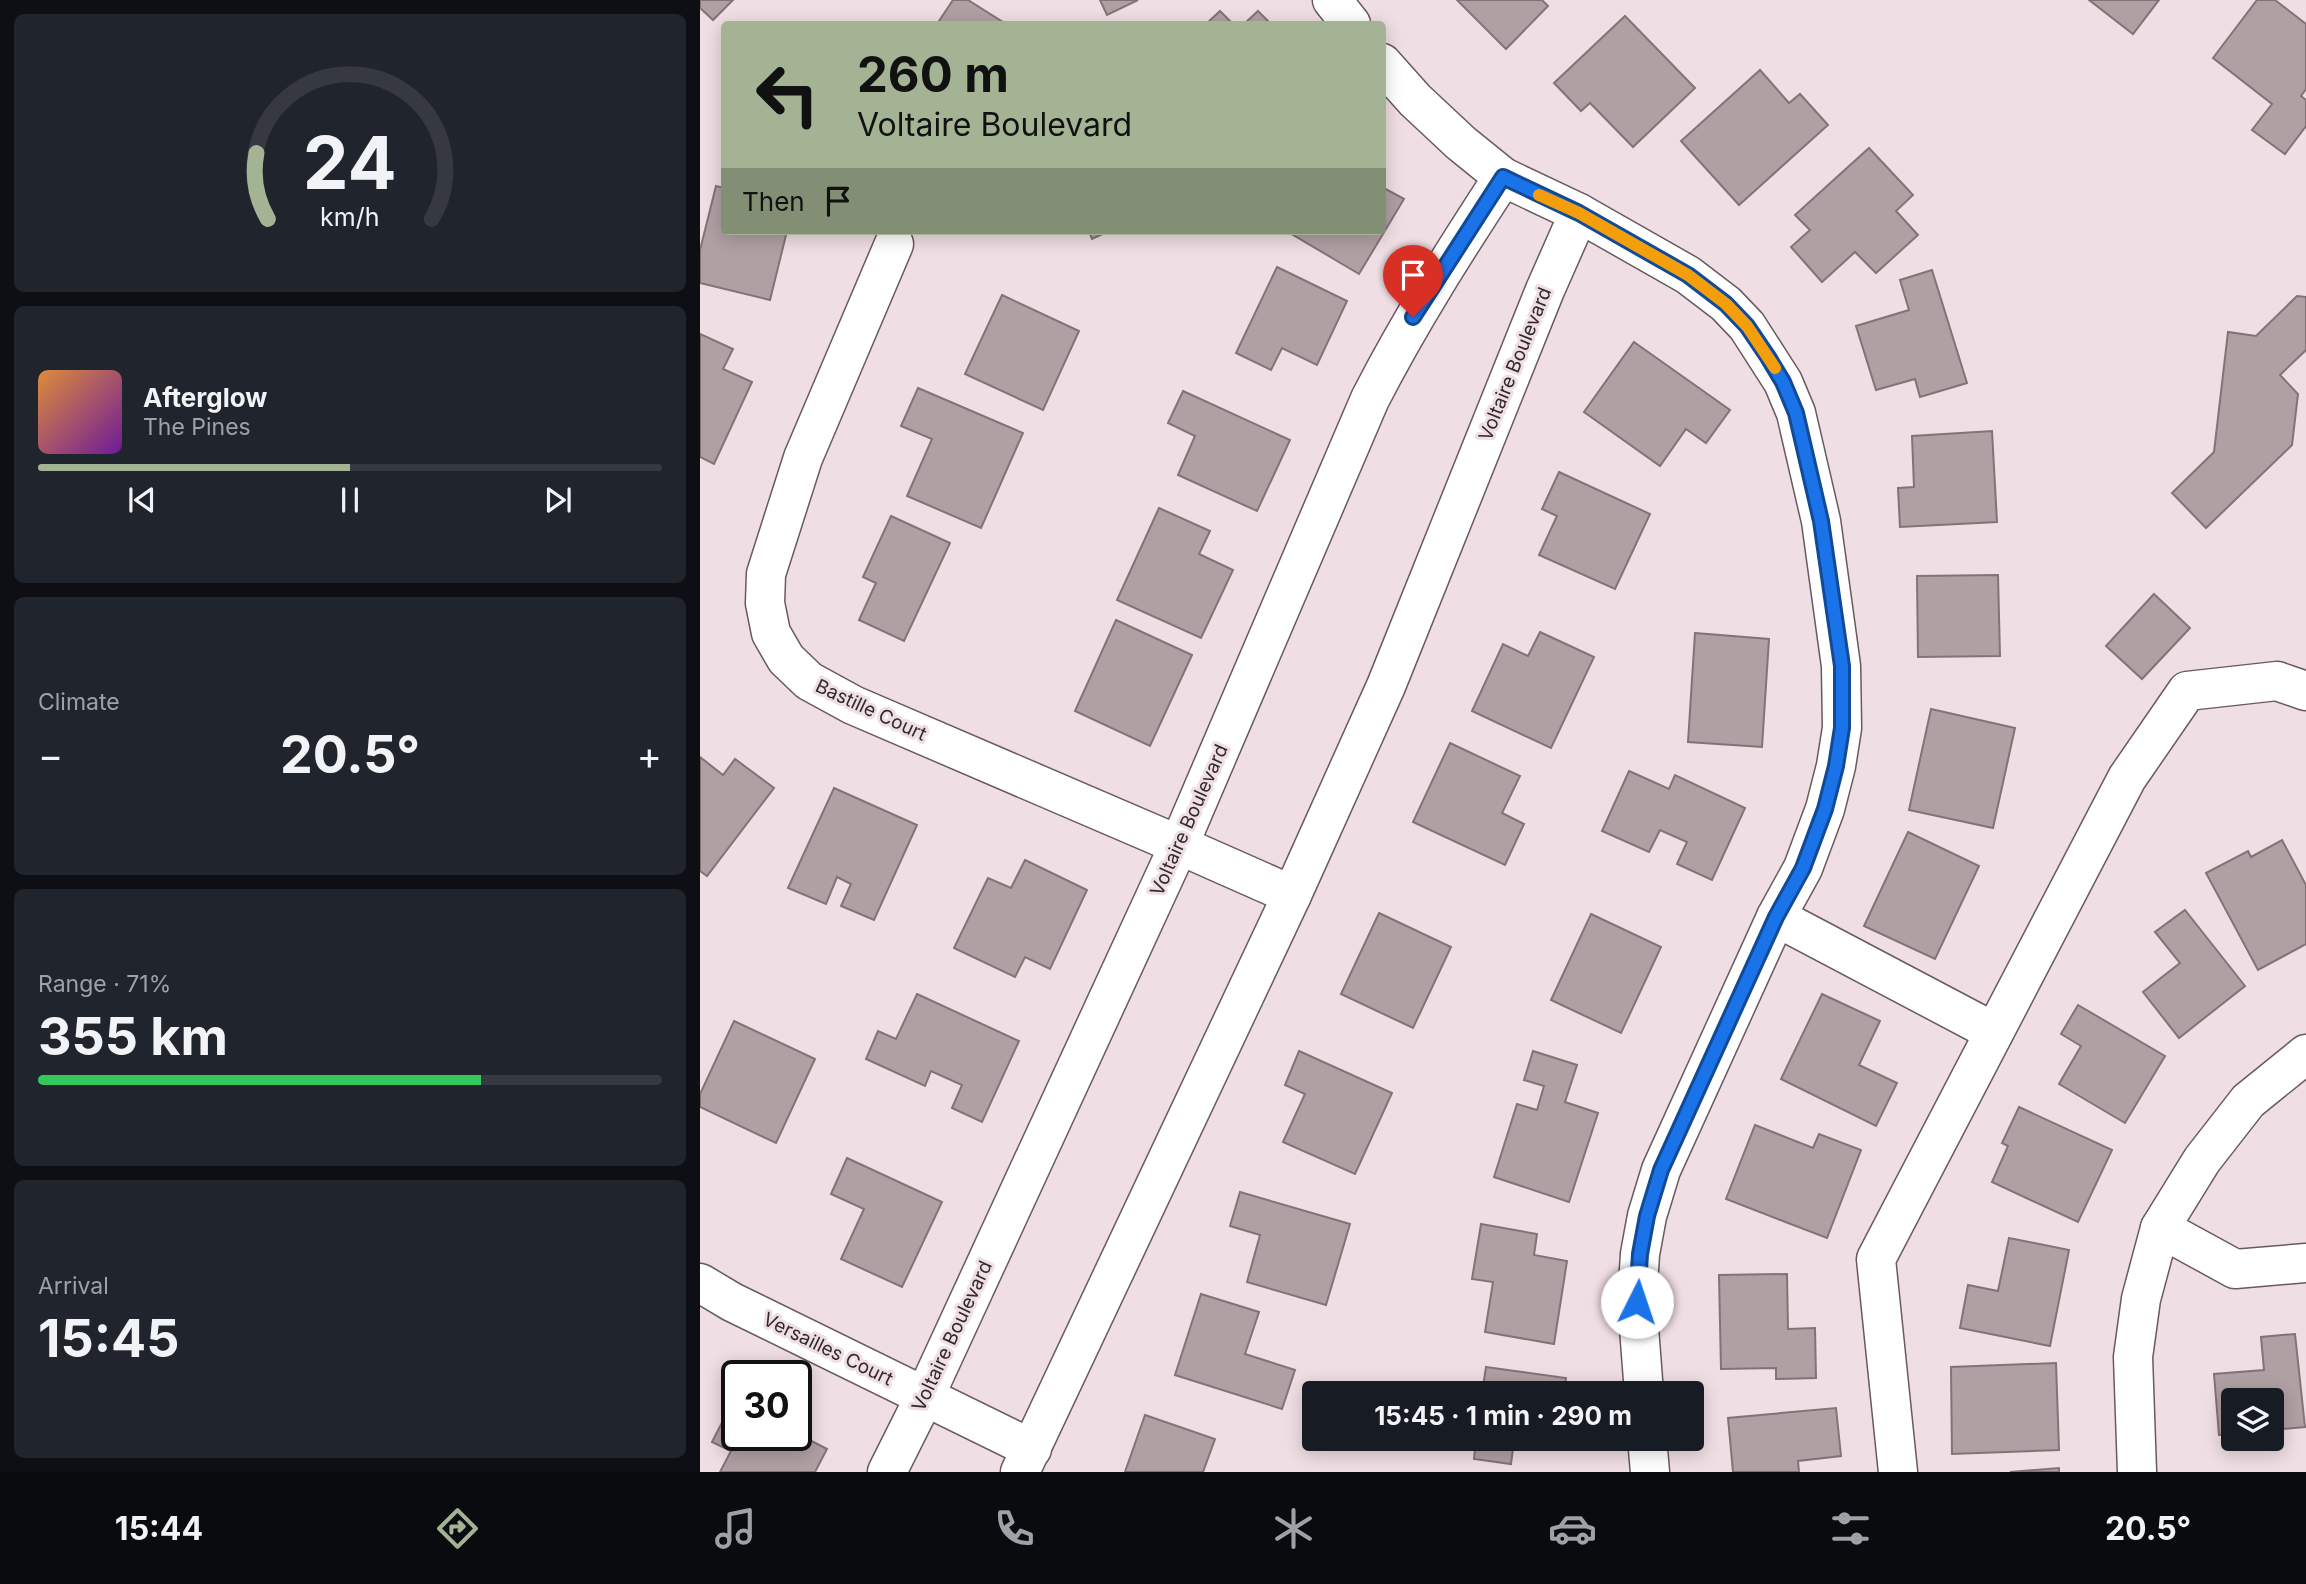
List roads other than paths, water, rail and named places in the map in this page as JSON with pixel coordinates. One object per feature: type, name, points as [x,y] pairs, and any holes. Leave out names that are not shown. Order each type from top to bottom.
[{"type":"street","points":[[1332,0],[1349,21]]},
{"type":"street","points":[[1386,66],[1433,117],[1503,177],[1579,213],[1688,275],[1726,304],[1747,326],[1783,382],[1796,413],[1823,534],[1842,666],[1842,728],[1836,766],[1825,809],[1803,868],[1776,917],[1661,1170],[1647,1216],[1640,1254],[1637,1302],[1643,1381]]},
{"type":"street","name":"Voltaire Boulevard","points":[[887,1472],[925,1396],[1180,845],[1370,399],[1437,278],[1503,177]]},
{"type":"street","name":"Voltaire Boulevard","points":[[1026,1460],[1292,895],[1386,687],[1545,290],[1579,213]]},
{"type":"street","name":"Bastille Court","points":[[894,244],[803,458],[766,574],[765,603],[771,633],[786,659],[809,681],[853,705],[1292,895]]},
{"type":"street","points":[[1898,1472],[1876,1259],[1994,1032],[2127,778],[2187,691],[2277,681],[2306,691]]},
{"type":"street","points":[[1776,917],[1994,1032]]},
{"type":"street","points":[[2137,1472],[2133,1357],[2141,1299],[2160,1228],[2202,1160],[2248,1101],[2306,1054]]},
{"type":"street","points":[[2160,1228],[2235,1269],[2306,1263]]},
{"type":"street","name":"Versailles Court","points":[[700,1283],[732,1302],[925,1396],[1026,1460]]},
{"type":"street","points":[[1648,1451],[1650,1472]]}]
